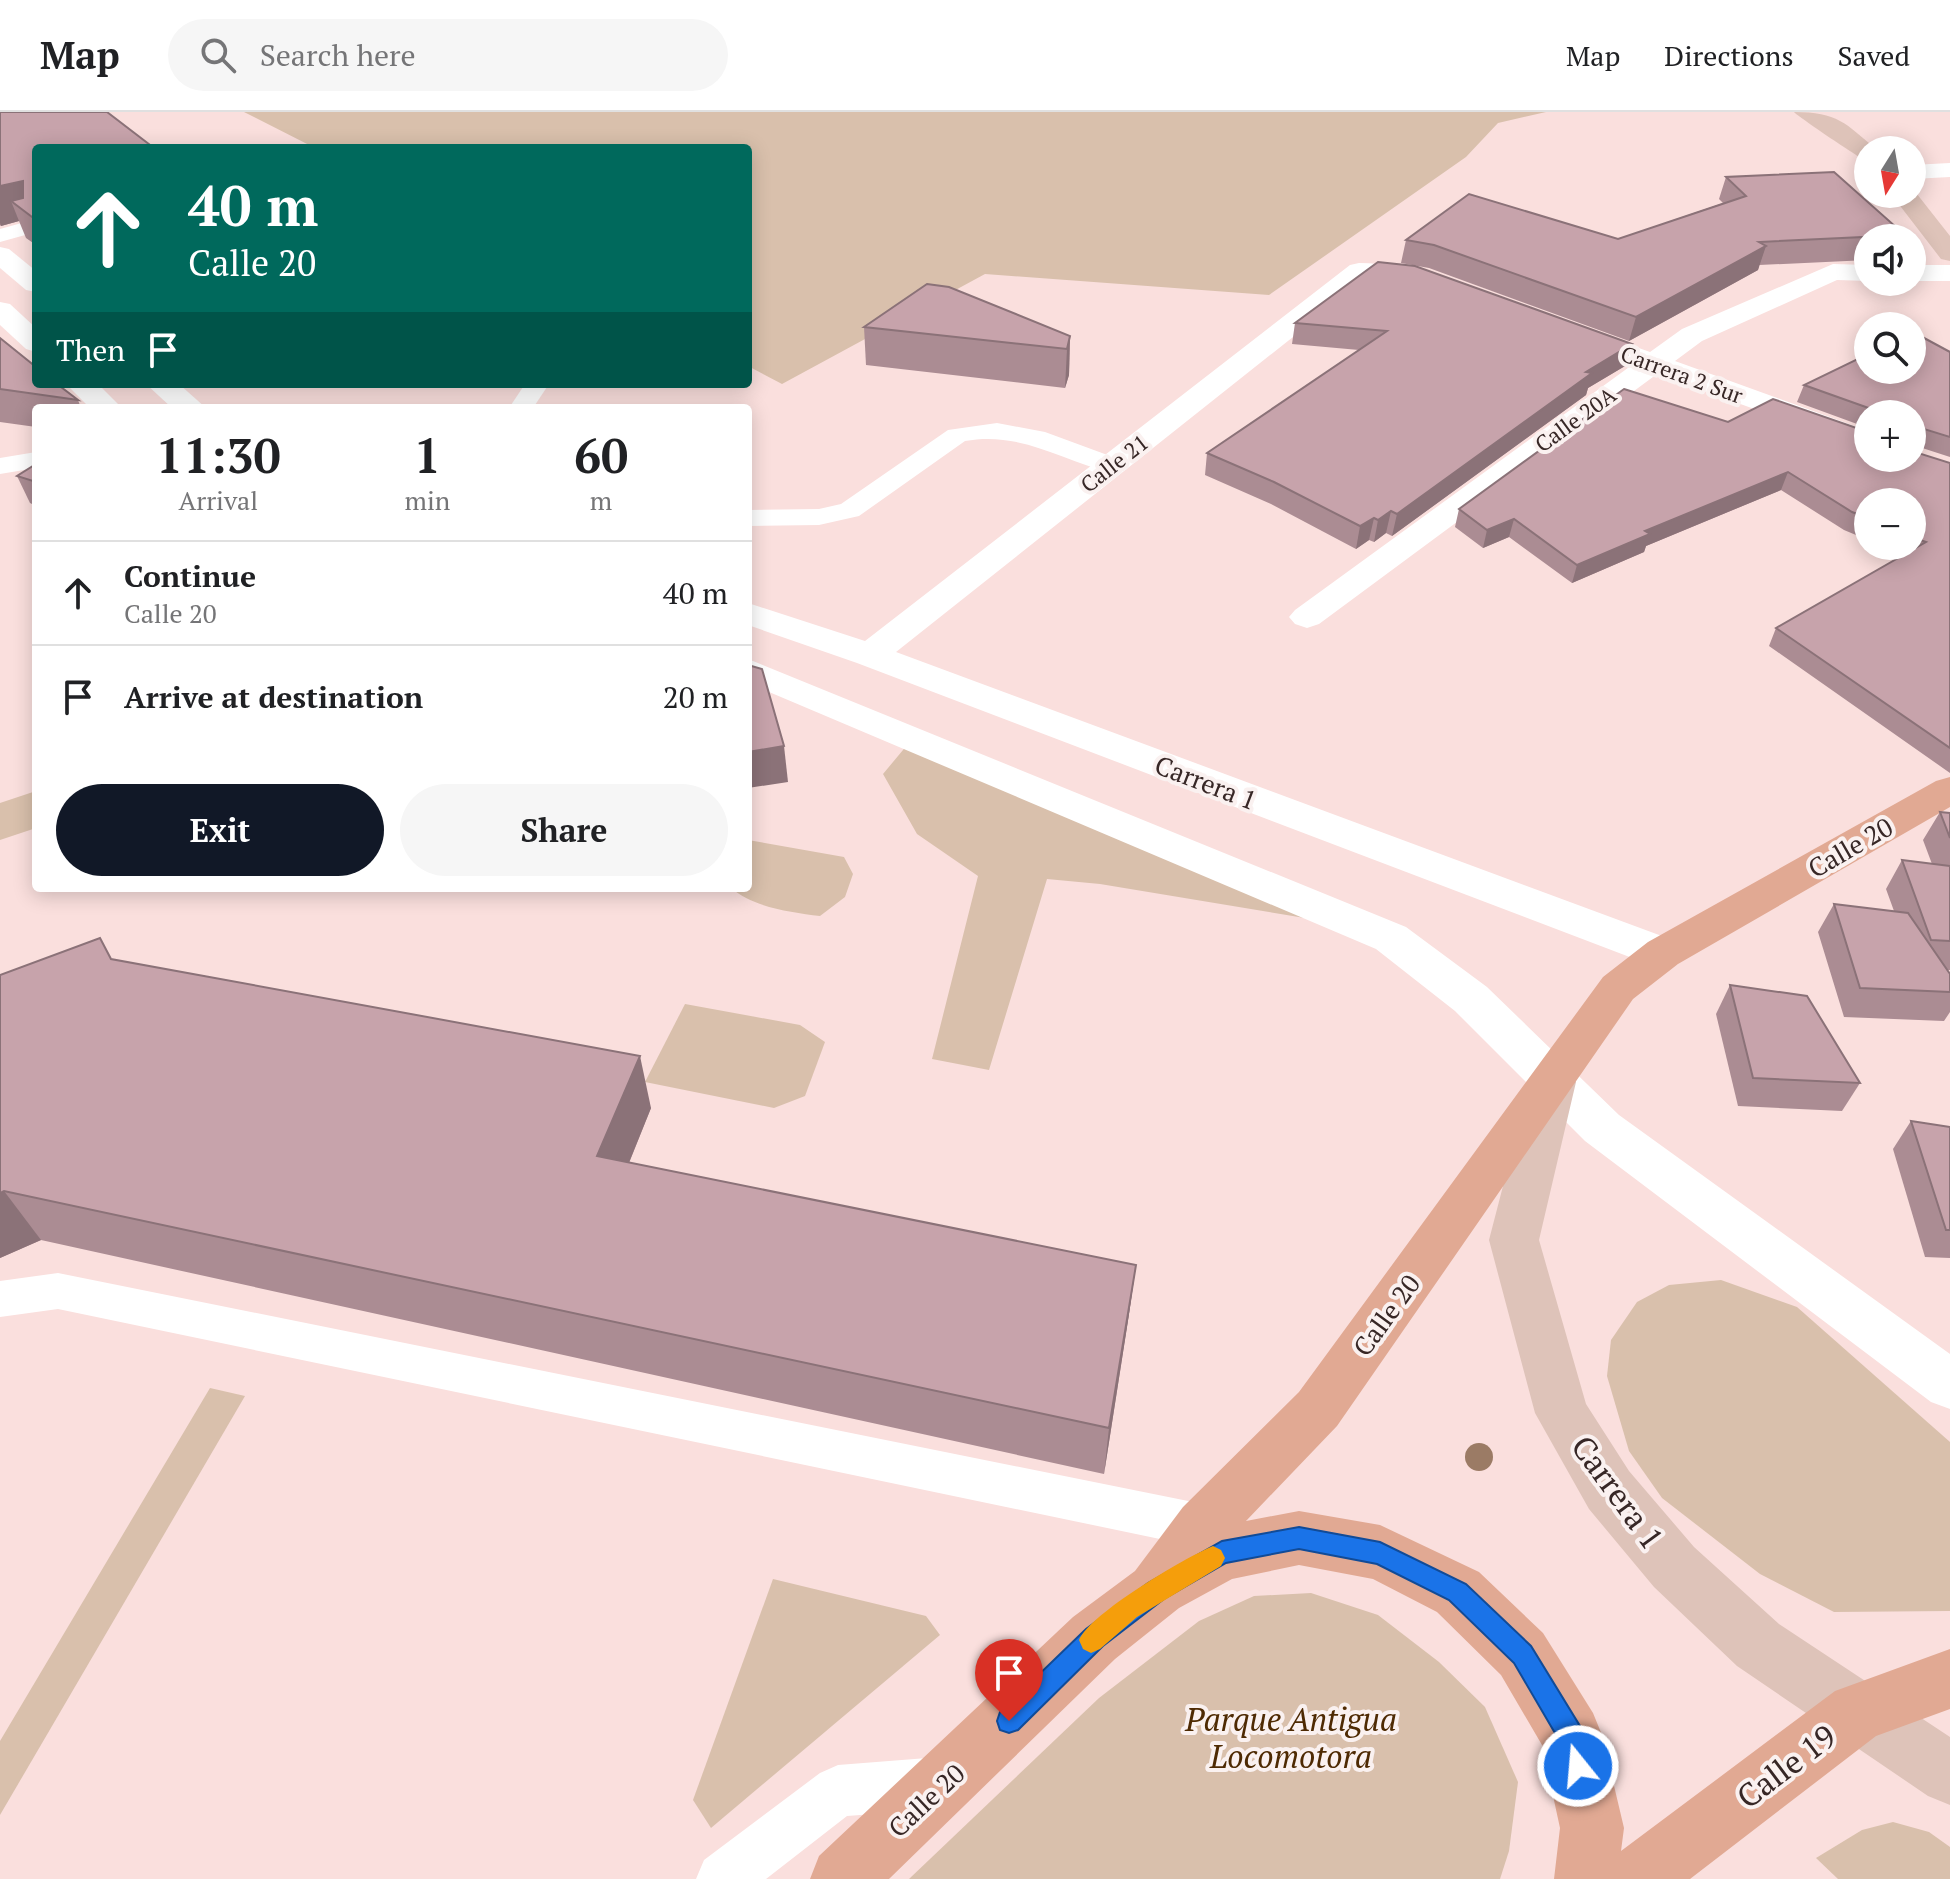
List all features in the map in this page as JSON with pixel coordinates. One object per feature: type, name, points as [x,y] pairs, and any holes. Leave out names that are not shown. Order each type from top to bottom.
[{"type":"main road","points":[[1806,112],[1837,129],[1854,143]]},
{"type":"main road","points":[[1915,208],[1950,253]]},
{"type":"main road","name":"Calle 20","points":[[842,1879],[1094,1638],[1156,1591],[1203,1526],[1318,1409],[1618,988],[1663,953],[1950,790]]},
{"type":"main road","name":"Carrera 1","points":[[1553,1082],[1514,1240],[1562,1413],[1609,1490],[1674,1567],[1758,1645],[1950,1774]]},
{"type":"main road","points":[[1156,1591],[1222,1553],[1299,1538],[1380,1553],[1458,1592],[1522,1654],[1571,1735],[1592,1828],[1586,1879]]},
{"type":"main road","name":"Calle 19","points":[[1637,1879],[1857,1713],[1950,1679]]},
{"type":"street","points":[[1926,171],[1950,170]]},
{"type":"street","points":[[0,255],[32,281]]},
{"type":"street","name":"Calle 21","points":[[870,655],[1359,271],[1406,275],[1447,288]]},
{"type":"street","name":"Calle 20A","points":[[1307,617],[1692,335],[1833,272],[1854,273]]},
{"type":"street","points":[[1926,273],[1950,273]]},
{"type":"street","points":[[0,310],[32,339]]},
{"type":"street","name":"Carrera 2 Sur","points":[[1549,325],[1854,436]]},
{"type":"street","points":[[85,388],[103,404]]},
{"type":"street","points":[[166,388],[186,404]]},
{"type":"street","name":"Carrera 1","points":[[752,614],[870,655],[1663,953]]},
{"type":"street","points":[[752,672],[1391,938],[1471,999],[1602,1128],[1950,1385]]},
{"type":"lane","points":[[0,217],[32,207]]},
{"type":"lane","points":[[0,236],[32,226]]},
{"type":"lane","points":[[752,518],[819,517],[850,510],[957,435],[976,430],[997,428],[1025,433],[1112,465]]},
{"type":"lane","points":[[0,466],[32,461]]},
{"type":"lane","points":[[0,1299],[58,1291],[1203,1526]]},
{"type":"lane","points":[[723,1879],[838,1791],[945,1783]]},
{"type":"green space","points":[[244,112],[1546,112],[1498,123],[1466,157],[1269,295],[985,274],[782,384],[752,368],[752,144],[307,144]]},
{"type":"green space","points":[[908,744],[1341,924],[1100,884],[1047,879],[989,1070],[932,1059],[978,876],[917,834],[883,774]]},
{"type":"green space","points":[[32,792],[32,829],[0,840],[0,803]]},
{"type":"green space","points":[[752,841],[844,857],[853,874],[845,897],[820,916],[773,908],[736,892],[752,892]]},
{"type":"green space","points":[[685,1004],[800,1025],[825,1042],[805,1096],[774,1108],[645,1082]]},
{"type":"green space","points":[[1721,1280],[1797,1307],[1950,1442],[1950,1611],[1834,1612],[1760,1574],[1662,1498],[1629,1451],[1607,1376],[1611,1340],[1637,1302],[1669,1285]]},
{"type":"green space","points":[[210,1388],[245,1396],[0,1815],[0,1741]]},
{"type":"green space","points":[[773,1579],[926,1616],[940,1635],[711,1828],[693,1800]]},
{"type":"green space","name":"Parque Antigua Locomotora","points":[[1311,1593],[1378,1615],[1439,1662],[1485,1707],[1518,1782],[1509,1851],[1500,1879],[909,1879],[1099,1698],[1199,1621],[1254,1596]]},
{"type":"green space","points":[[1893,1822],[1929,1832],[1950,1847],[1950,1879],[1838,1879],[1816,1858],[1862,1830]]},
{"type":"building","points":[[0,112],[107,112],[149,144],[32,144],[32,217],[11,201],[23,198],[23,181],[0,186]]},
{"type":"building","points":[[1834,172],[1854,190],[1854,208],[1875,208],[1893,224],[1854,224],[1854,237],[1759,242],[1766,246],[1636,317],[1434,245],[1406,240],[1469,194],[1618,239],[1746,196],[1726,177]]},
{"type":"building","points":[[1378,262],[1415,266],[1632,344],[1586,372],[1592,373],[1397,514],[1391,511],[1378,520],[1374,518],[1360,526],[1274,482],[1207,453],[1387,331],[1295,323]]},
{"type":"building","points":[[927,284],[949,287],[1070,336],[1067,349],[864,327]]},
{"type":"building","points":[[0,338],[32,364],[32,388],[62,388],[78,400],[0,389]]},
{"type":"building","points":[[1926,339],[1950,352],[1950,437],[1926,430],[1926,400],[1854,400],[1854,403],[1804,385],[1854,361],[1854,384],[1926,384]]},
{"type":"building","points":[[1624,389],[1728,422],[1773,399],[1854,427],[1854,472],[1926,472],[1926,455],[1950,463],[1950,748],[1776,628],[1895,560],[1926,560],[1926,488],[1854,488],[1854,513],[1788,472],[1645,531],[1650,534],[1577,565],[1514,519],[1487,530],[1459,509]]},
{"type":"building","points":[[32,467],[32,481],[17,476]]},
{"type":"building","points":[[752,666],[762,669],[784,746],[752,751]]},
{"type":"building","points":[[1940,812],[1950,813],[1950,838]]},
{"type":"building","points":[[1902,860],[1950,866],[1950,941],[1931,940]]},
{"type":"building","points":[[1834,904],[1908,913],[1950,974],[1950,992],[1860,988]]},
{"type":"building","points":[[100,938],[111,959],[640,1056],[597,1156],[1136,1265],[1109,1428],[4,1191],[0,1193],[0,975]]},
{"type":"building","points":[[1730,985],[1807,996],[1860,1083],[1753,1078]]},
{"type":"building","points":[[1911,1121],[1950,1127],[1950,1230],[1946,1230]]},
{"type":"slow traffic","points":[[1091,1640],[1128,1609],[1213,1558]]},
{"type":"route","points":[[1009,1721],[1094,1638],[1128,1609],[1156,1591],[1222,1553],[1299,1538],[1380,1553],[1458,1592],[1522,1654],[1571,1735],[1578,1766]]}]
